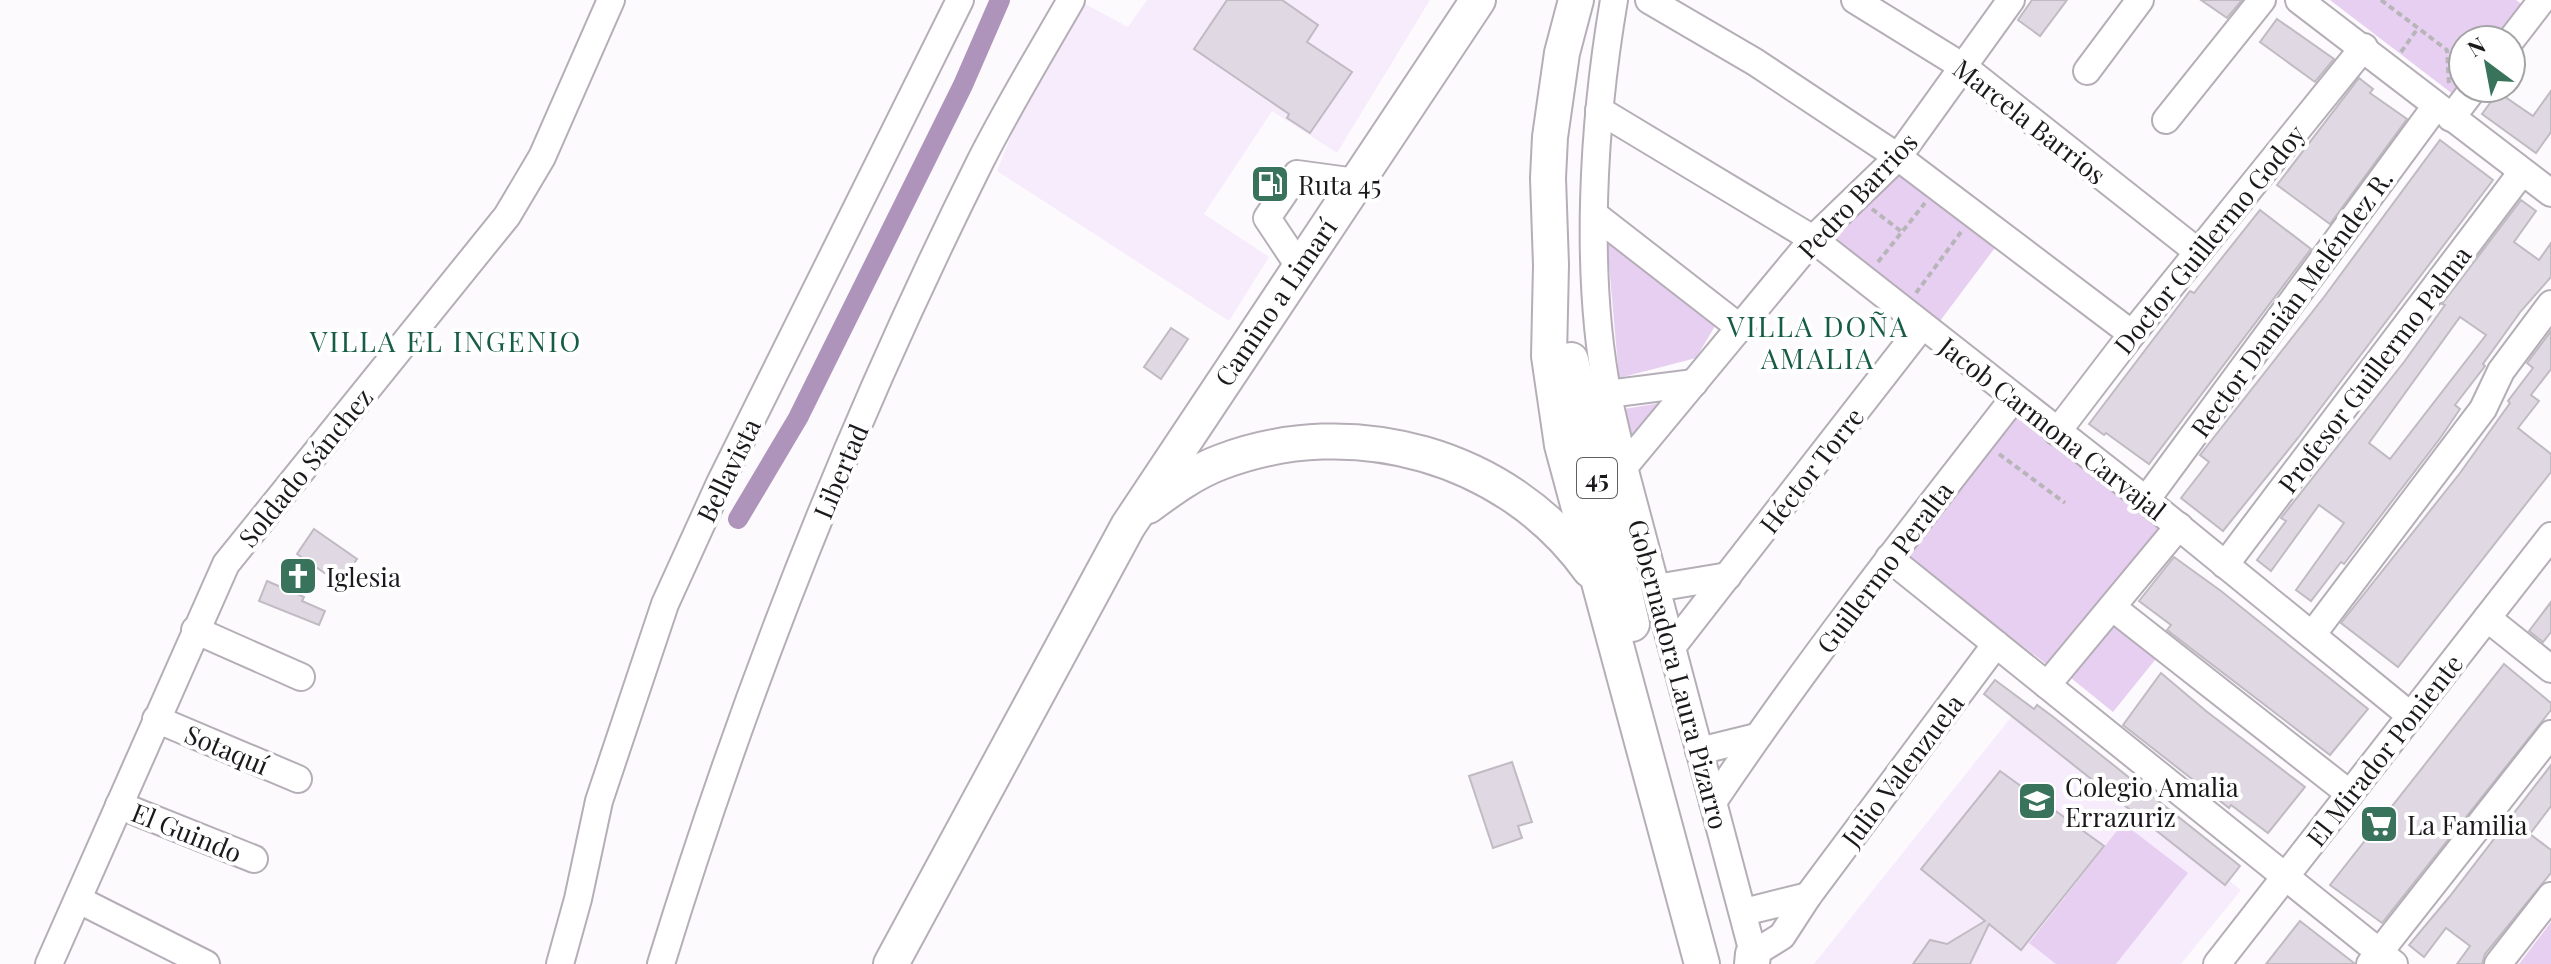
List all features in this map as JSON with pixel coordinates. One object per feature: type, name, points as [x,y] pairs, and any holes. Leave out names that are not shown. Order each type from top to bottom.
[{"type":"main road","name":"Camino a Limarí","points":[[891,964],[1128,526],[1478,0]]},
{"type":"main road","name":"Gobernadora Laura Pizarro","points":[[1576,0],[1562,53],[1550,137],[1549,356],[1562,445],[1702,964]]},
{"type":"main road","name":"Gobernadora Laura Pizarro","points":[[1551,265],[1588,442],[1648,689],[1746,962]]},
{"type":"main road","points":[[1191,429],[1219,463]]},
{"type":"main road","name":"Camino a Limarí","points":[[1128,526],[1168,492],[1219,463],[1280,445],[1311,441],[1375,443],[1436,457],[1465,468],[1519,499],[1565,540],[1597,581]]},
{"type":"main road","points":[[1597,581],[1648,689]]},
{"type":"street","name":"Soldado Sánchez","points":[[49,964],[226,564],[507,216],[542,157],[611,0]]},
{"type":"street","name":"Bellavista","points":[[560,964],[599,801],[665,604],[720,483],[960,0]]},
{"type":"street","name":"Libertad","points":[[661,964],[755,685],[844,460],[981,161],[1071,0]]},
{"type":"street","name":"Gobernadora Laura Pizarro","points":[[1614,0],[1599,110],[1595,215],[1598,309],[1608,394],[1624,467],[1744,912],[1746,962]]},
{"type":"street","points":[[1649,0],[1755,62],[1898,157],[2132,334]]},
{"type":"street","name":"Marcela Barrios","points":[[1855,0],[1965,68],[2198,252]]},
{"type":"street","name":"Pedro Barrios","points":[[1624,467],[1813,239],[1898,157],[2011,0]]},
{"type":"street","points":[[2087,71],[2140,0]]},
{"type":"street","points":[[2166,120],[2262,0]]},
{"type":"street","points":[[2299,0],[2364,47],[2444,112],[2540,176]]},
{"type":"street","points":[[2523,24],[2542,0]]},
{"type":"street","name":"Doctor Guillermo Godoy","points":[[2057,432],[2132,334],[2364,47]]},
{"type":"street","name":"Rector Damián Meléndez R.","points":[[2146,500],[2444,112],[2454,104]]},
{"type":"street","name":"Jacob Carmona Carvajal","points":[[1599,110],[1813,239],[2179,526],[2411,716]]},
{"type":"street","points":[[1299,266],[1267,218],[1297,174],[1356,182]]},
{"type":"street","name":"Profesor Guillermo Palma","points":[[2225,565],[2540,176]]},
{"type":"street","points":[[1595,215],[1739,327]]},
{"type":"street","points":[[2312,635],[2483,409],[2501,371],[2551,304]]},
{"type":"street","name":"Héctor Torre","points":[[1672,647],[1728,576],[1913,318]]},
{"type":"street","points":[[1608,394],[1694,383]]},
{"type":"street","name":"Guillermo Peralta","points":[[1713,802],[1756,737],[1889,558],[2014,398]]},
{"type":"street","points":[[2047,685],[2179,526]]},
{"type":"street","name":"El Mirador Poniente","points":[[2217,964],[2551,536]]},
{"type":"street","points":[[1889,558],[2285,878],[2381,960],[2551,734]]},
{"type":"street","points":[[1656,588],[1728,576]]},
{"type":"street","points":[[2112,607],[2350,794]]},
{"type":"street","points":[[2487,618],[2551,669]]},
{"type":"street","points":[[195,630],[301,677]]},
{"type":"street","name":"Julio Valenzuela","points":[[1746,962],[1782,936],[1808,896],[1996,644]]},
{"type":"street","name":"Sotaquí","points":[[156,719],[298,779]]},
{"type":"street","points":[[1699,751],[1756,737]]},
{"type":"street","name":"El Guindo","points":[[119,805],[254,859]]},
{"type":"street","points":[[1744,912],[1808,896]]},
{"type":"street","points":[[2498,964],[2551,896]]},
{"type":"street","points":[[79,900],[206,964]]},
{"type":"path","points":[[2381,0],[2447,50],[2444,112]]},
{"type":"path","points":[[2389,68],[2418,28]]},
{"type":"path","points":[[1865,280],[1931,195]]},
{"type":"path","points":[[1857,196],[1902,232]]},
{"type":"path","points":[[1913,318],[1968,222]]},
{"type":"path","points":[[1981,441],[2065,503]]},
{"type":"shaded area","points":[[1078,0],[1128,27],[1147,0],[1430,0],[1337,153],[1272,111],[1204,214],[1269,257],[1229,321],[997,171],[1034,77]]},
{"type":"shaded area","points":[[2330,0],[2516,0],[2523,5],[2508,24],[2447,24],[2447,90]]},
{"type":"shaded area","points":[[1898,170],[1997,245],[1937,325],[1826,239]]},
{"type":"shaded area","points":[[1606,230],[1715,326],[1696,358],[1619,378]]},
{"type":"shaded area","points":[[1666,402],[1631,450],[1624,409]]},
{"type":"shaded area","points":[[2019,413],[2164,527],[2050,667],[1905,555]]},
{"type":"shaded area","points":[[2116,621],[2159,655],[2113,712],[2071,678]]},
{"type":"shaded area","name":"Colegio Amalia Errazuriz","points":[[2016,711],[2241,890],[2181,964],[1814,964]]},
{"type":"shaded area","points":[[2123,823],[2188,873],[2116,964],[2056,964],[2029,943]]},
{"type":"shaded area","points":[[2551,922],[2551,964],[2519,964]]},
{"type":"building","points":[[1227,0],[1282,0],[1318,25],[1307,42],[1352,72],[1310,133],[1287,118],[1289,114],[1194,49]]},
{"type":"building","points":[[2032,0],[2067,0],[2040,36],[2018,20]]},
{"type":"building","points":[[2201,0],[2242,0],[2227,18]]},
{"type":"building","points":[[2277,19],[2334,59],[2315,82],[2260,42]]},
{"type":"building","points":[[2359,78],[2373,89],[2370,93],[2407,119],[2330,224],[2277,185]]},
{"type":"building","points":[[2551,91],[2551,132],[2536,153],[2482,114],[2489,104],[2516,104],[2533,116]]},
{"type":"building","points":[[2440,140],[2493,180],[2298,438],[2223,531],[2181,498],[2209,462],[2200,455],[2324,297]]},
{"type":"building","points":[[2521,200],[2536,211],[2514,242],[2539,260],[2551,243],[2551,277],[2521,311],[2483,364],[2485,366],[2455,405],[2460,409],[2441,437],[2344,564],[2341,562],[2311,601],[2296,590],[2344,523],[2319,505],[2271,571],[2257,560],[2286,521],[2281,518],[2404,362],[2445,305],[2442,304]],"holes":[[[2460,317],[2486,335],[2390,459],[2369,443]]]},
{"type":"building","points":[[2260,210],[2311,249],[2149,464],[2089,424],[2190,291],[2194,293]]},
{"type":"building","points":[[1171,328],[1188,339],[1161,379],[1144,367]]},
{"type":"building","points":[[2551,331],[2551,369],[2531,395],[2539,401],[2518,428],[2551,454],[2551,472],[2398,667],[2341,623],[2460,473],[2533,368],[2527,363]]},
{"type":"building","points":[[314,529],[357,559],[339,583],[297,554]]},
{"type":"building","points":[[2174,557],[2368,709],[2330,755],[2167,630],[2171,625],[2139,601]]},
{"type":"building","points":[[267,581],[304,597],[302,601],[325,611],[319,625],[259,601]]},
{"type":"building","points":[[2551,602],[2551,632],[2543,642],[2529,631]]},
{"type":"building","points":[[2504,664],[2551,703],[2551,710],[2382,923],[2330,885]]},
{"type":"building","points":[[2161,673],[2305,787],[2268,833],[2231,805],[2229,808],[2123,725]]},
{"type":"building","points":[[1995,680],[2034,709],[2037,705],[2052,716],[2240,866],[2225,885],[1984,694]]},
{"type":"building","points":[[1512,762],[1532,822],[1518,826],[1522,838],[1493,848],[1469,776]]},
{"type":"building","points":[[2551,765],[2551,806],[2530,834],[2551,850],[2551,873],[2485,954],[2482,964],[2457,964],[2470,946],[2446,928],[2424,957],[2409,945]]},
{"type":"building","points":[[2000,771],[2104,846],[2021,950],[1989,924],[1970,964],[1913,964],[1930,940],[1947,944],[1985,921],[1921,869]]},
{"type":"building","points":[[2300,921],[2354,963],[2354,964],[2266,964]]},
{"type":"waterway","points":[[738,519],[798,418],[963,85],[1000,0]]},
{"type":"place","name":"Ruta 45","points":[[1270,184]]},
{"type":"place","name":"Iglesia","points":[[298,576]]},
{"type":"place","name":"Colegio Amalia Errazuriz","points":[[2037,801]]},
{"type":"place","name":"La Familia","points":[[2379,824]]},
{"type":"district","name":"VILLA EL INGENIO","points":[[446,340]]},
{"type":"district","name":"VILLA DOÑA AMALIA","points":[[1818,341]]}]
